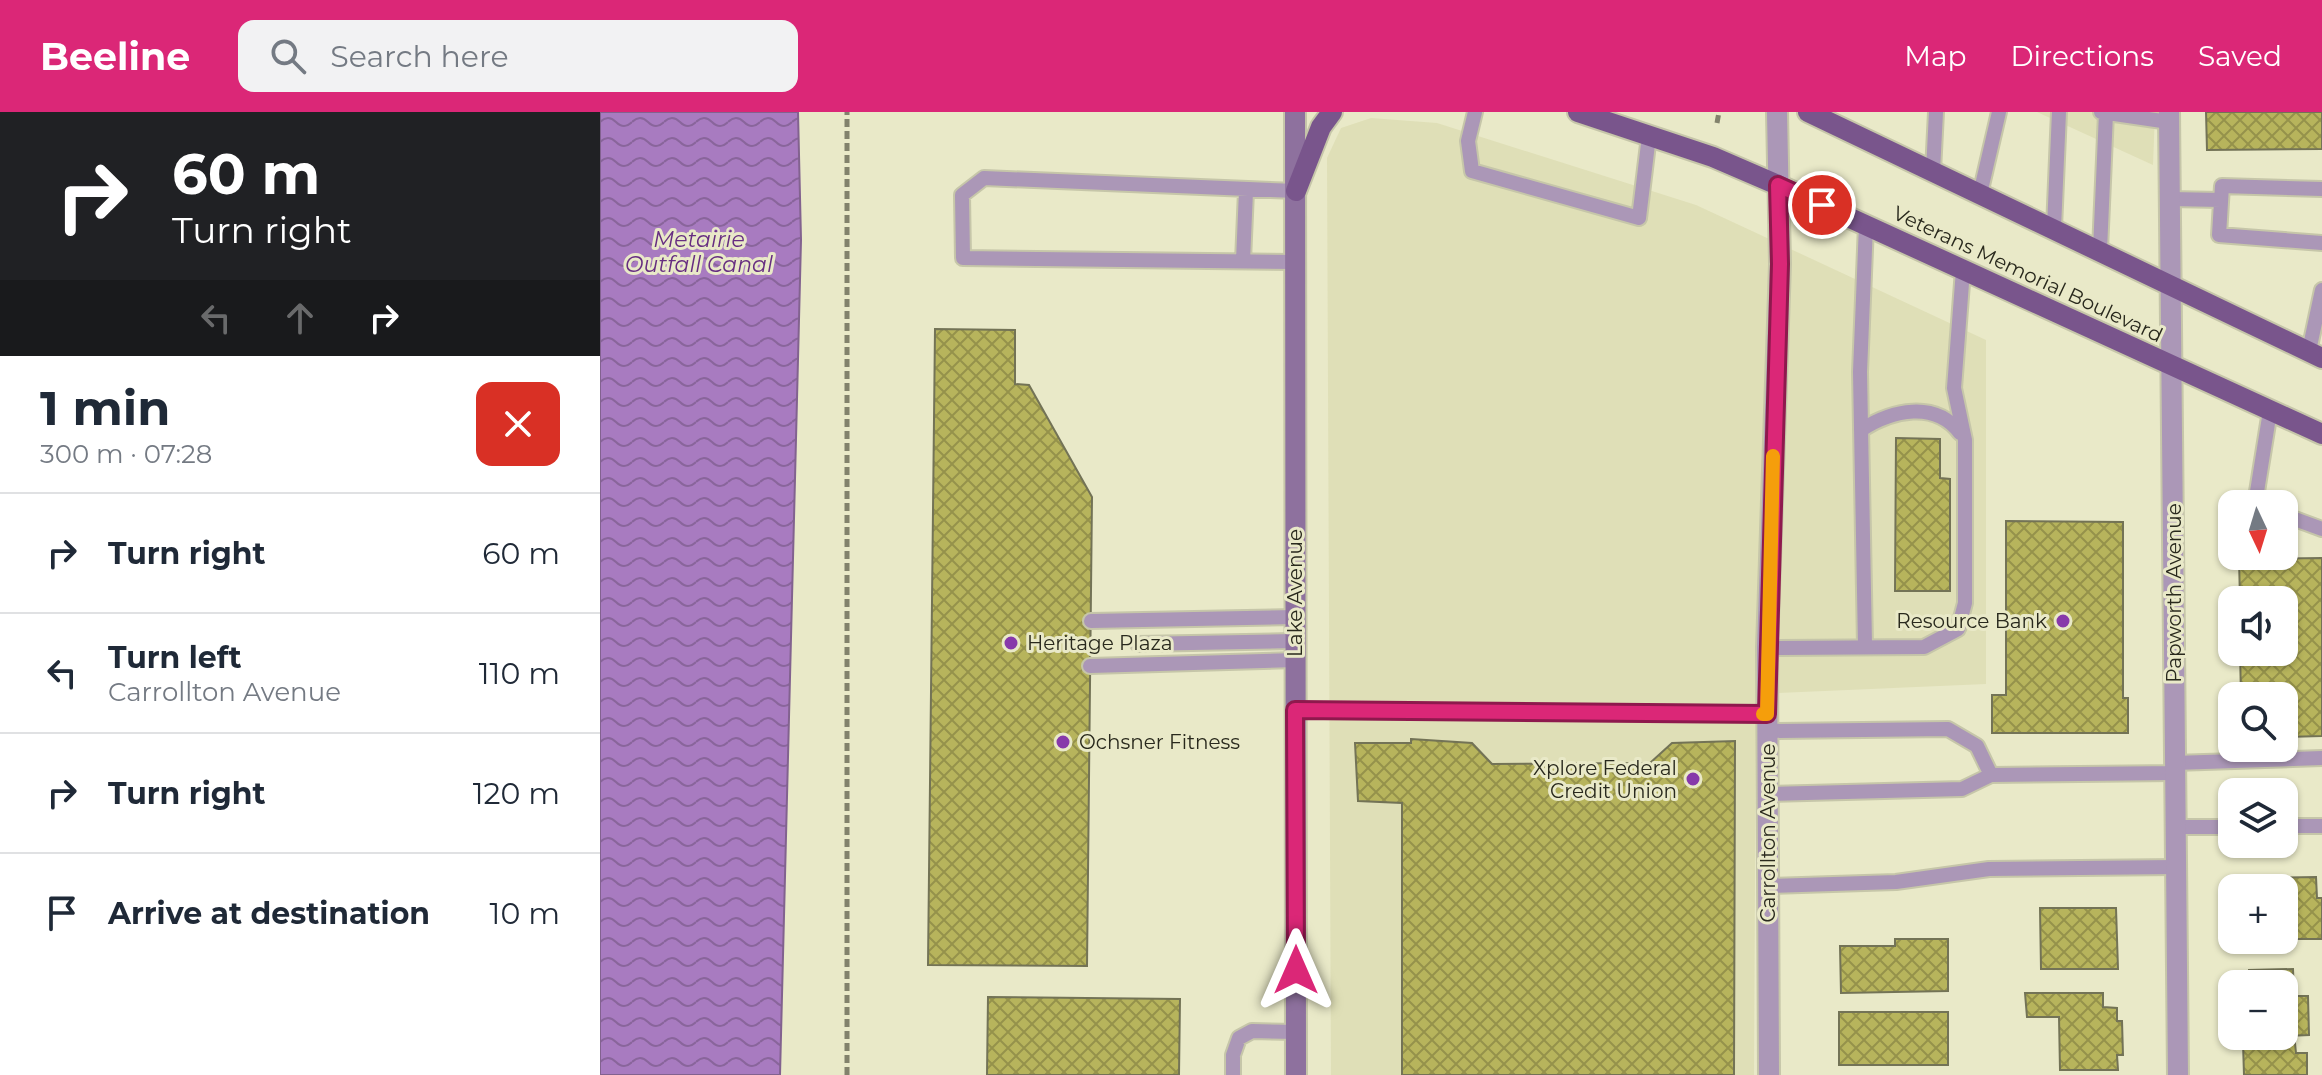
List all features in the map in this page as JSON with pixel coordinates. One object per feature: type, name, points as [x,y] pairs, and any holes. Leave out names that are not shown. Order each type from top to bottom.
[{"type":"main road","points":[[1296,191],[1321,127],[1332,112]]},
{"type":"main road","name":"Veterans Memorial Boulevard","points":[[1578,112],[1713,157],[1778,185],[2322,434]]},
{"type":"main road","points":[[1808,112],[1846,121],[1933,171],[2315,355]]},
{"type":"street","name":"Lake Avenue","points":[[1295,112],[1296,1075]]},
{"type":"street","name":"Carrollton Avenue","points":[[1769,1075],[1767,648],[1780,264],[1777,112]]},
{"type":"street","name":"Papworth Avenue","points":[[2169,117],[2178,1075]]},
{"type":"lane","points":[[1475,112],[1468,141],[1472,171],[1639,218],[1649,136]]},
{"type":"lane","points":[[1933,171],[1936,112]]},
{"type":"lane","points":[[1980,194],[1999,112]]},
{"type":"lane","points":[[2054,228],[2059,112]]},
{"type":"lane","points":[[2100,250],[2104,112],[2169,117]]},
{"type":"lane","points":[[1294,262],[963,258],[962,195],[984,178],[1296,191]]},
{"type":"lane","points":[[2322,189],[2222,186],[2219,235],[2322,243]]},
{"type":"lane","points":[[1243,261],[1246,191]]},
{"type":"lane","points":[[2170,199],[2221,200]]},
{"type":"lane","points":[[1865,645],[1861,430],[1866,225]]},
{"type":"lane","points":[[1767,648],[1924,647],[1958,629],[1965,603],[1965,440],[1954,388],[1963,270]]},
{"type":"lane","points":[[2315,355],[2322,290]]},
{"type":"lane","points":[[2257,490],[2270,411]]},
{"type":"lane","points":[[1861,430],[1896,413],[1926,412],[1950,420],[1965,440]]},
{"type":"lane","points":[[2298,520],[2322,529]]},
{"type":"lane","points":[[1091,621],[1295,617]]},
{"type":"lane","points":[[1138,644],[1294,651]]},
{"type":"lane","points":[[1090,666],[1294,651]]},
{"type":"lane","points":[[1295,710],[1948,729],[1977,746],[1991,775]]},
{"type":"lane","points":[[1767,794],[1962,789],[1991,775],[2322,758]]},
{"type":"lane","points":[[2298,826],[2322,826]]},
{"type":"lane","points":[[2175,827],[2218,827]]},
{"type":"lane","points":[[1768,886],[1896,882],[1989,869],[2176,867]]},
{"type":"lane","points":[[1233,1075],[1233,1055],[1239,1038],[1252,1031],[1296,1032]]},
{"type":"path","points":[[847,112],[847,1075]]},
{"type":"path","points":[[1717,123],[1719,112]]},
{"type":"shaded area","points":[[2037,112],[2155,112],[2153,165]]},
{"type":"shaded area","points":[[1371,118],[1437,123],[1696,205],[1986,340],[1986,684],[1756,694],[1754,1075],[1331,1075],[1327,158],[1341,128]]},
{"type":"water","name":"Metairie Outfall Canal","points":[[600,112],[798,112],[801,240],[780,1075],[600,1075]]},
{"type":"building","points":[[2206,112],[2322,112],[2322,149],[2207,150]]},
{"type":"building","name":"Heritage Plaza","points":[[935,329],[1015,330],[1015,384],[1029,385],[1092,497],[1087,966],[928,965]]},
{"type":"building","points":[[1896,438],[1940,439],[1940,478],[1950,479],[1950,591],[1895,591]]},
{"type":"building","points":[[2006,521],[2123,522],[2123,698],[2128,698],[2128,733],[1992,733],[1992,695],[2006,695]]},
{"type":"building","points":[[2298,558],[2322,558],[2322,736],[2298,737],[2298,682],[2241,682],[2240,666],[2298,666],[2298,586],[2240,586],[2239,570],[2298,570]]},
{"type":"building","points":[[1411,739],[1472,743],[1492,764],[1650,763],[1672,743],[1735,741],[1734,1075],[1402,1075],[1402,803],[1358,801],[1355,743],[1411,743]]},
{"type":"building","points":[[2298,877],[2316,877],[2317,898],[2322,898],[2322,939],[2298,939]]},
{"type":"building","points":[[2040,908],[2116,908],[2118,969],[2041,969]]},
{"type":"building","points":[[1895,939],[1948,939],[1948,991],[1841,993],[1840,946],[1895,946]]},
{"type":"building","points":[[2025,993],[2103,993],[2103,1007],[2117,1008],[2117,1021],[2122,1021],[2123,1055],[2117,1055],[2118,1070],[2060,1070],[2059,1017],[2027,1017]]},
{"type":"building","points":[[2298,996],[2308,996],[2309,1035],[2298,1035]]},
{"type":"building","points":[[988,997],[1180,999],[1179,1075],[987,1075]]},
{"type":"building","points":[[1839,1012],[1948,1012],[1948,1065],[1839,1065]]},
{"type":"building","points":[[2243,1050],[2296,1050],[2296,1053],[2307,1053],[2307,1075],[2244,1075]]},
{"type":"slow traffic","points":[[1763,714],[1767,714],[1773,456]]},
{"type":"place","name":"Resource Bank","points":[[2063,621]]},
{"type":"place","name":"Heritage Plaza","points":[[1011,643]]},
{"type":"place","name":"Ochsner Fitness","points":[[1063,742]]},
{"type":"place","name":"Xplore Federal Credit Union","points":[[1693,779]]},
{"type":"route","points":[[1296,970],[1295,710],[1767,714],[1780,264],[1778,185],[1822,205]]}]
